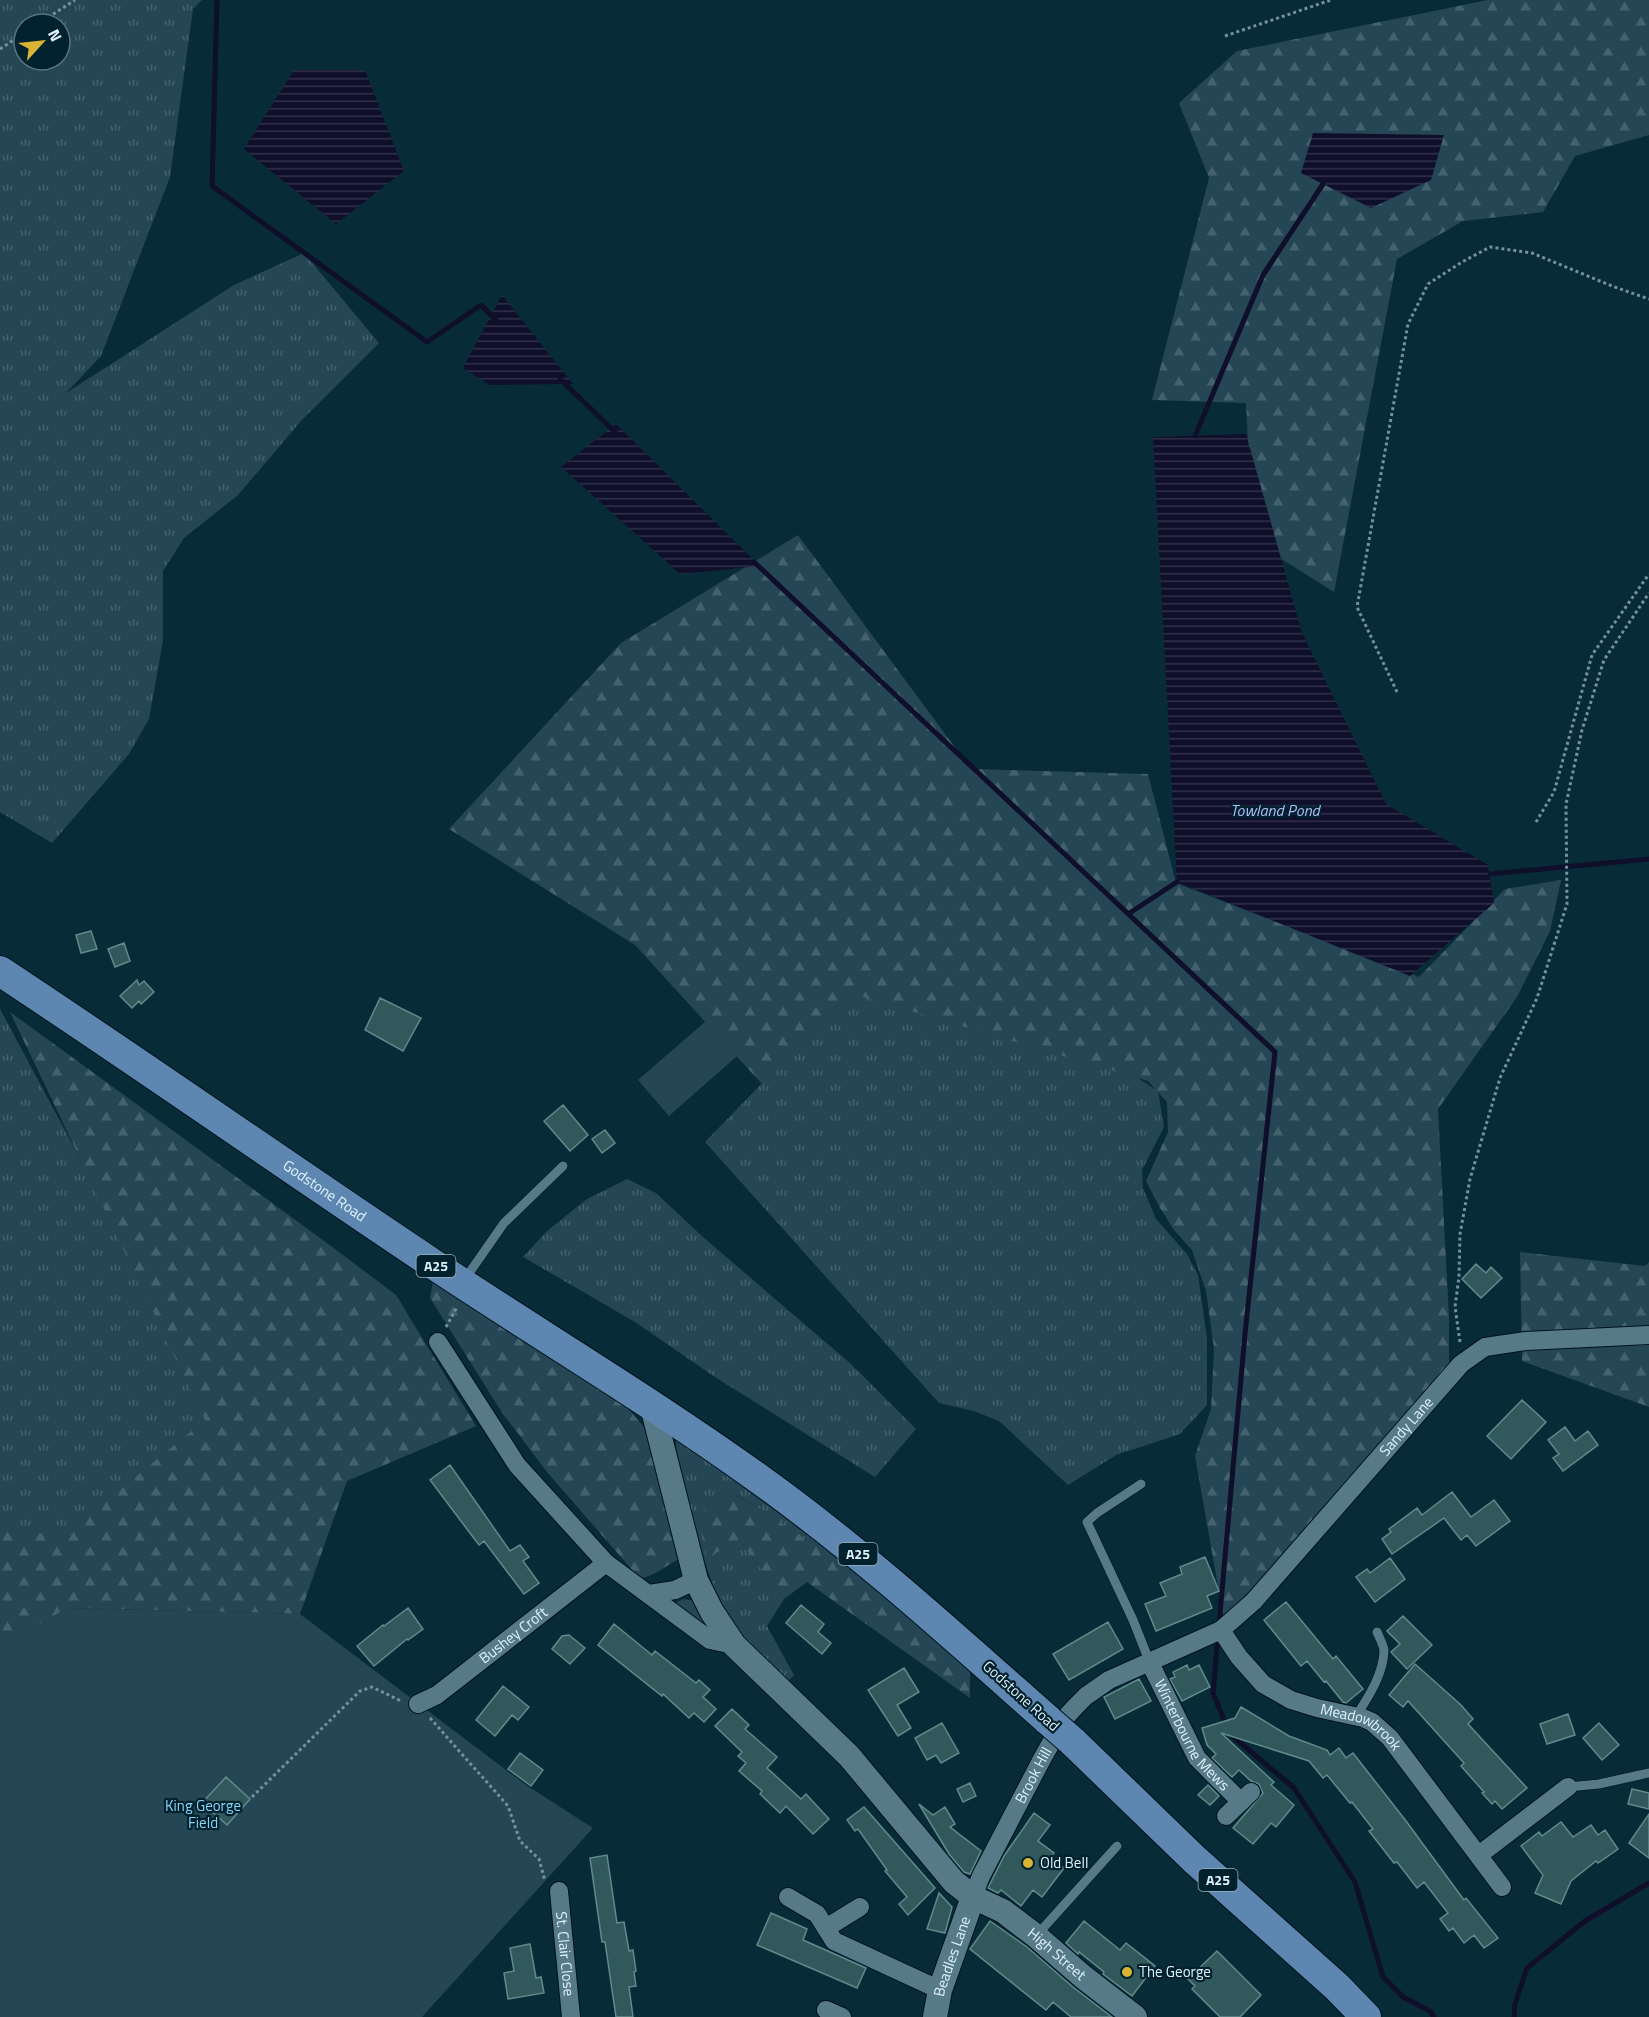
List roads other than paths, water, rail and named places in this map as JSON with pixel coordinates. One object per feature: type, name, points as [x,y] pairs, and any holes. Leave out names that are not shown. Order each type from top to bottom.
[{"type":"main road","name":"Godstone Road","points":[[0,971],[137,1061],[461,1293],[652,1406],[754,1476],[846,1544],[1049,1721],[1194,1859],[1366,2017]]},
{"type":"street","name":"Sandy Lane","points":[[1214,1633],[1254,1601],[1461,1364],[1485,1347],[1526,1341],[1649,1335]]},
{"type":"street","points":[[438,1342],[517,1465],[606,1563],[710,1640],[734,1645]]},
{"type":"street","points":[[652,1406],[696,1580],[712,1612],[734,1645],[849,1756],[954,1882],[973,1898]]},
{"type":"street","name":"Bushey Croft","points":[[418,1704],[437,1695],[606,1563]]},
{"type":"street","points":[[649,1594],[675,1590],[696,1580]]},
{"type":"street","name":"Brook Hill","points":[[973,1898],[981,1876],[1065,1718],[1097,1688],[1214,1633]]},
{"type":"street","name":"Meadowbrook","points":[[1214,1633],[1263,1684],[1291,1700],[1372,1722],[1390,1738],[1502,1887]]},
{"type":"street","name":"Winterbourne Mews","points":[[1150,1663],[1197,1758],[1246,1797],[1226,1816]]},
{"type":"street","points":[[1479,1855],[1568,1787]]},
{"type":"street","name":"St. Clair Close","points":[[559,1891],[572,2017]]},
{"type":"street","points":[[788,1897],[816,1914],[834,1941],[940,1989]]},
{"type":"street","name":"High Street","points":[[973,1898],[1003,1911],[1136,2017]]},
{"type":"street","name":"Beadles Lane","points":[[935,2017],[940,1989],[973,1898]]},
{"type":"street","points":[[826,1928],[860,1908]]},
{"type":"lane","points":[[461,1293],[504,1224],[563,1166]]},
{"type":"lane","points":[[1141,1484],[1087,1522],[1133,1620],[1150,1663]]},
{"type":"lane","points":[[1356,1716],[1368,1698],[1381,1666],[1384,1648],[1377,1632]]},
{"type":"lane","points":[[1568,1787],[1599,1784],[1649,1773]]},
{"type":"lane","points":[[1036,1936],[1117,1846]]},
{"type":"water","points":[[294,70],[365,70],[404,171],[336,224],[244,149]]},
{"type":"water","points":[[1313,133],[1444,135],[1431,180],[1371,208],[1301,173]]},
{"type":"water","points":[[502,295],[573,384],[490,385],[463,368]]},
{"type":"water","points":[[616,424],[760,566],[680,574],[561,467]]},
{"type":"water","name":"Towland Pond","points":[[1246,434],[1302,633],[1386,804],[1488,865],[1494,903],[1410,976],[1177,882],[1153,437]]},
{"type":"waterway","points":[[217,0],[212,186],[427,342],[481,305],[496,320]]},
{"type":"waterway","points":[[1195,436],[1263,275],[1323,184]]},
{"type":"waterway","points":[[560,379],[616,433]]},
{"type":"waterway","points":[[754,562],[1275,1052],[1245,1334],[1219,1624]]},
{"type":"waterway","points":[[1490,874],[1649,859]]},
{"type":"waterway","points":[[1128,914],[1177,882]]},
{"type":"waterway","points":[[1218,1636],[1213,1693],[1230,1734],[1294,1788],[1355,1882],[1383,1977],[1403,1997],[1430,2011],[1434,2017]]},
{"type":"waterway","points":[[1514,2017],[1515,2004],[1527,1968],[1585,1921],[1649,1883]]},
{"type":"place","name":"Old Bell","points":[[1028,1863]]},
{"type":"place","name":"The George","points":[[1127,1972]]},
{"type":"park label","name":"King George Field","points":[[203,1814]]}]
